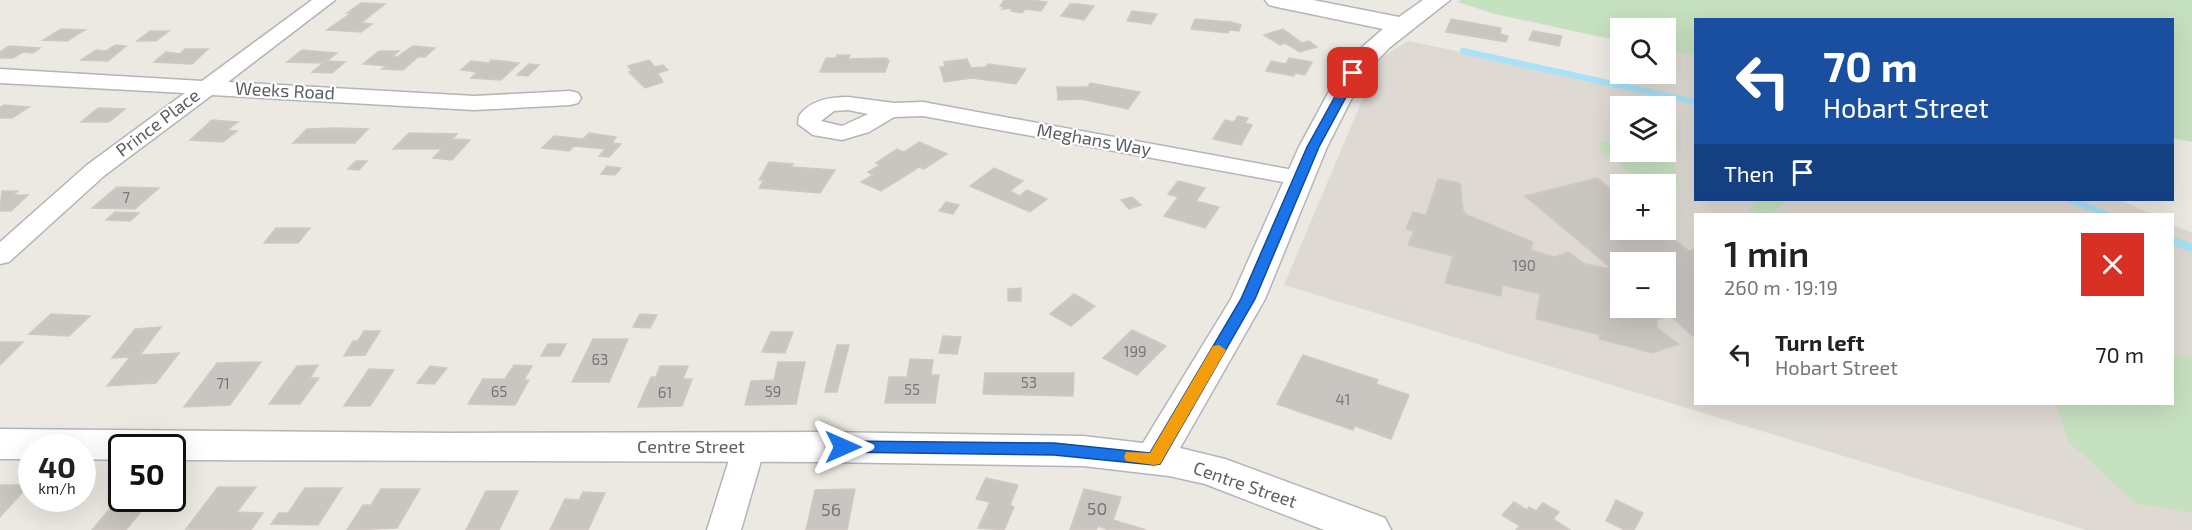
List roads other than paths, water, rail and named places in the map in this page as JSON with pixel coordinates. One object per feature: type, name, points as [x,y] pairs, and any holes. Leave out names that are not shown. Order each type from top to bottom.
[{"type":"main road","points":[[1276,0],[1332,13],[1393,32]]},
{"type":"main road","points":[[1154,459],[1248,299],[1299,178],[1345,86],[1362,61],[1393,32],[1438,0]]},
{"type":"main road","name":"Centre Street","points":[[0,444],[1054,449],[1154,459],[1211,470],[1370,530]]},
{"type":"street","name":"Prince Place","points":[[0,256],[96,170],[325,0]]},
{"type":"street","name":"Weeks Road","points":[[0,76],[474,103],[570,98]]},
{"type":"street","name":"Meghans Way","points":[[889,110],[922,109],[1299,178]]},
{"type":"street","points":[[724,530],[749,447]]},
{"type":"waterway","points":[[1463,51],[1694,102]]},
{"type":"waterway","points":[[2072,201],[2104,213]]},
{"type":"waterway","points":[[2174,241],[2192,248]]}]
